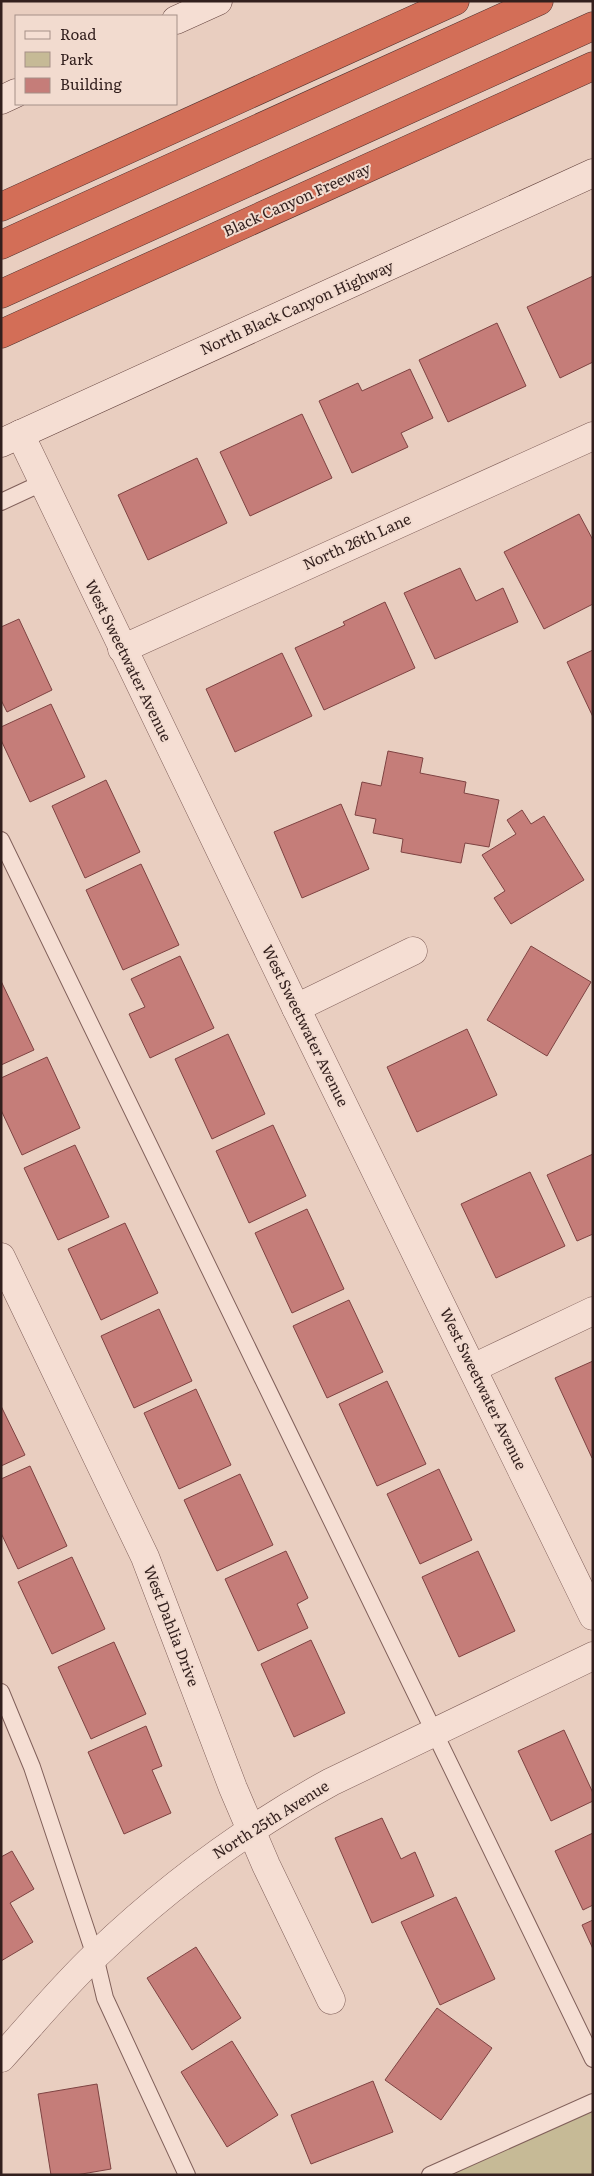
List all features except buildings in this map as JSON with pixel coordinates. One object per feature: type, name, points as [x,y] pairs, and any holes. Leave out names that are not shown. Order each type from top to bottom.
[{"type":"highway","points":[[1,207],[455,1]]},
{"type":"highway","points":[[1,244],[539,1]]},
{"type":"highway","points":[[1,294],[593,26]]},
{"type":"highway","name":"Black Canyon Freeway","points":[[1,334],[593,66]]},
{"type":"street","points":[[178,19],[218,1]]},
{"type":"street","points":[[1,100],[15,93]]},
{"type":"street","name":"North Black Canyon Highway","points":[[11,438],[593,173]]},
{"type":"street","name":"North 26th Lane","points":[[122,649],[593,436]]},
{"type":"street","name":"West Sweetwater Avenue","points":[[11,438],[42,483],[593,1616]]},
{"type":"street","points":[[296,1008],[413,951]]},
{"type":"street","name":"West Dahlia Drive","points":[[1,1257],[145,1557],[232,1788],[330,2000]]},
{"type":"street","points":[[473,1368],[593,1311]]},
{"type":"street","name":"North 25th Avenue","points":[[1,2058],[95,1956],[155,1901],[200,1865],[290,1805],[323,1787],[387,1754],[593,1656]]},
{"type":"lane","points":[[1,502],[42,483]]},
{"type":"lane","points":[[1,840],[593,2059]]},
{"type":"lane","points":[[1,1692],[32,1767],[95,1956],[105,1998],[187,2175]]},
{"type":"lane","points":[[430,2175],[593,2102]]},
{"type":"green space","points":[[593,2102],[593,2175],[430,2175]]}]
